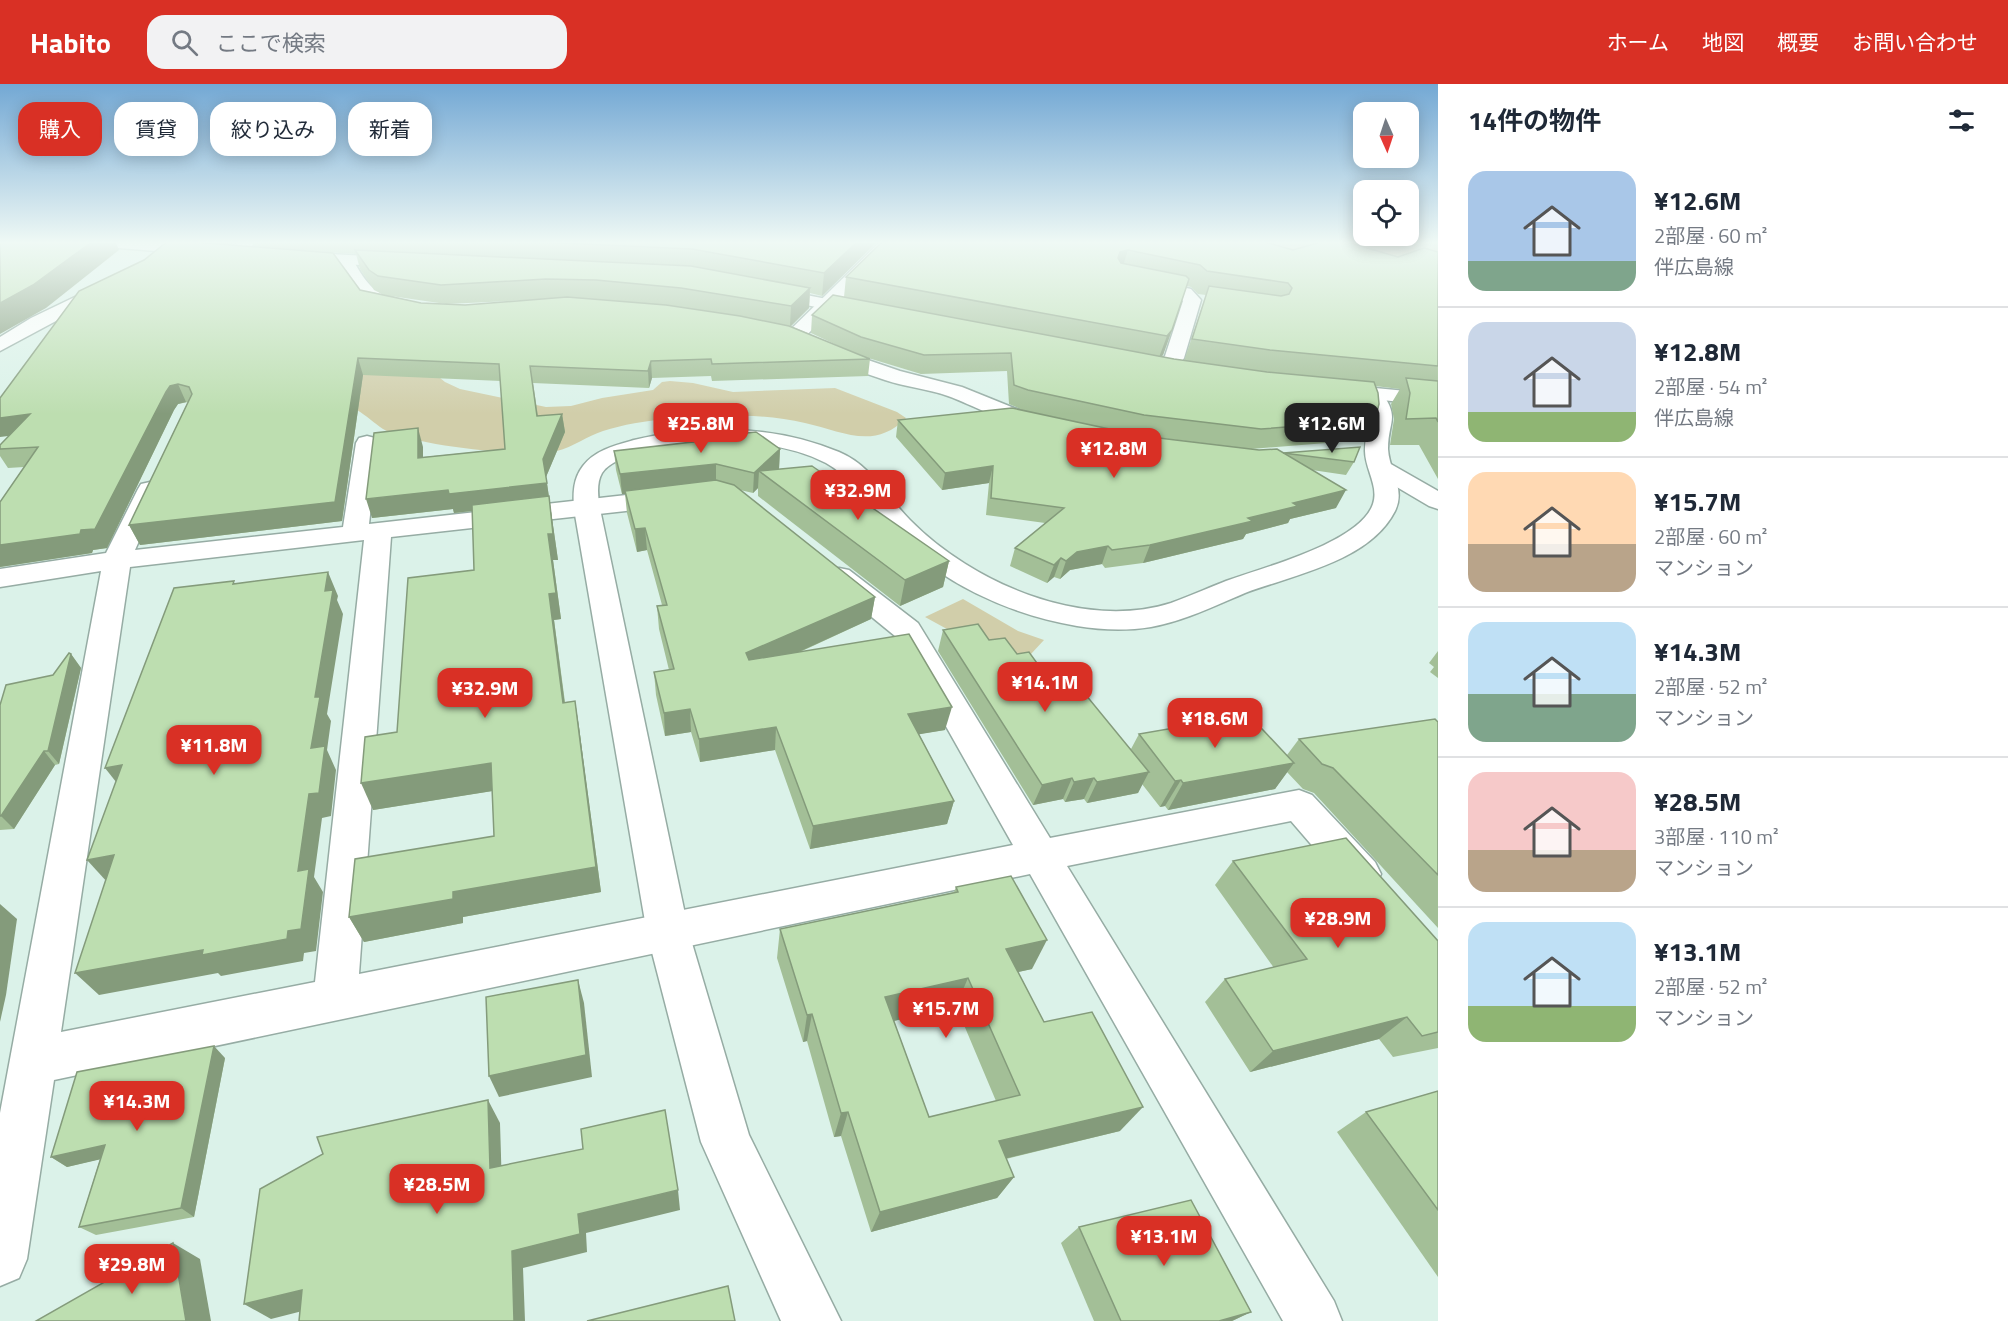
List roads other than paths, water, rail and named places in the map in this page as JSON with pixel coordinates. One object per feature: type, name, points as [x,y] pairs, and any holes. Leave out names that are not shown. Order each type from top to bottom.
[{"type":"street","points":[[0,345],[37,322],[83,299]]},
{"type":"street","points":[[371,299],[421,312]]},
{"type":"street","points":[[800,299],[880,314]]},
{"type":"street","points":[[795,336],[832,299]]},
{"type":"street","points":[[1167,370],[1168,363],[1174,358],[1192,300],[1213,304]]},
{"type":"street","points":[[773,331],[795,336],[878,371],[955,391],[1006,414],[1061,427]]},
{"type":"street","points":[[1144,365],[1188,373]]},
{"type":"street","points":[[1316,388],[1438,400]]},
{"type":"street","points":[[813,1321],[801,1302],[726,1142],[668,933],[586,509],[584,486],[588,476],[604,459],[625,449],[651,443],[740,436],[782,441],[822,453],[854,471],[867,483],[898,523],[922,546],[955,569],[991,589],[1033,606],[1063,614],[1138,619],[1164,614],[1202,601],[1348,543],[1374,522],[1383,510],[1386,490],[1372,455],[1382,413],[1373,394]]},
{"type":"street","points":[[335,1000],[366,532],[367,442]]},
{"type":"street","points":[[0,1259],[117,560],[167,453]]},
{"type":"street","points":[[1372,455],[1438,501]]},
{"type":"street","points":[[0,578],[117,560],[704,494]]},
{"type":"street","points":[[816,558],[907,630],[1314,1321]]},
{"type":"street","points":[[34,1061],[1040,855],[1299,805],[1384,900]]}]
